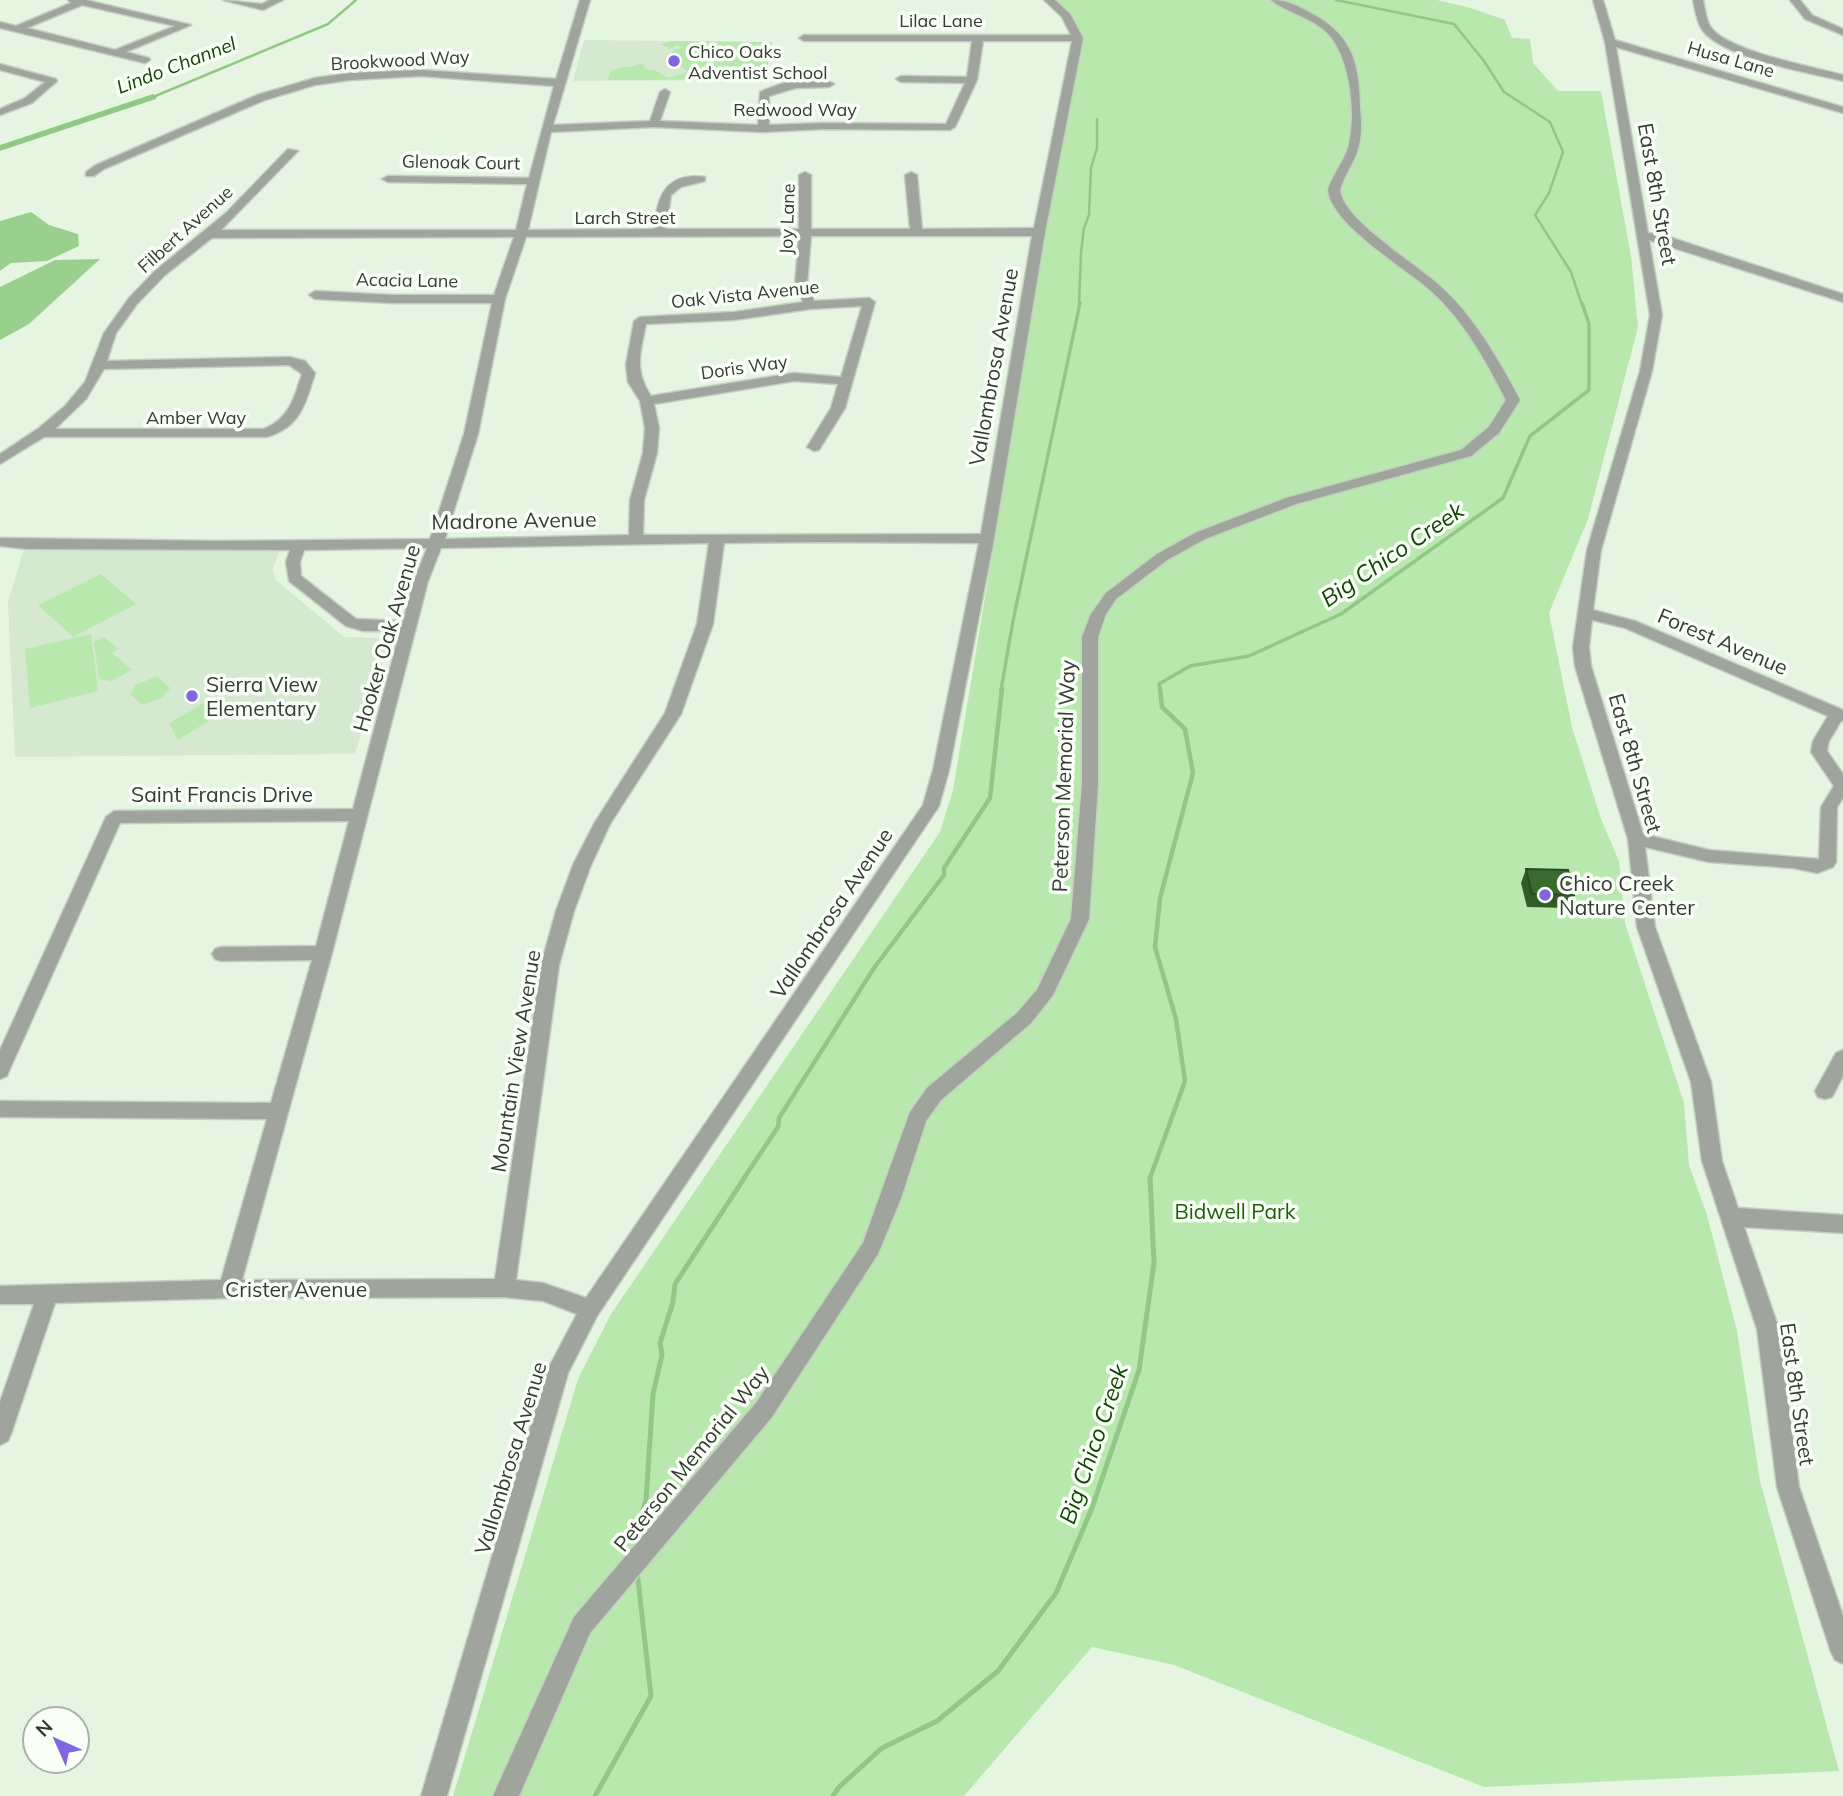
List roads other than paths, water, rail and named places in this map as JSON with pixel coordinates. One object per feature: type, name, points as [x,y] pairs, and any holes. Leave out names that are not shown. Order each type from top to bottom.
[{"type":"street","points":[[118,10],[136,0]]},
{"type":"street","points":[[228,0],[263,7],[278,0]]},
{"type":"street","name":"Hooker Oak Avenue","points":[[229,1289],[323,953],[421,581],[437,541],[471,434],[499,299],[521,234],[546,129],[585,0]]},
{"type":"street","points":[[1049,0],[1066,16],[1078,38]]},
{"type":"street","name":"Peterson Memorial Way","points":[[506,1796],[582,1625],[764,1410],[871,1248],[891,1198],[917,1118],[934,1094],[1024,1018],[1044,995],[1080,919],[1090,784],[1090,637],[1099,614],[1111,596],[1162,557],[1200,536],[1291,501],[1466,453],[1480,446],[1494,432],[1513,400],[1487,351],[1437,290],[1372,237],[1343,209],[1334,195],[1334,185],[1346,167],[1355,141],[1355,75],[1347,49],[1332,29],[1308,14],[1276,0]]},
{"type":"street","points":[[1698,0],[1704,24],[1719,40],[1749,53],[1837,77],[1843,64]]},
{"type":"street","points":[[1795,0],[1803,13],[1812,20],[1843,32]]},
{"type":"street","points":[[17,29],[77,1],[187,25],[115,53]]},
{"type":"street","name":"East 8th Street","points":[[1598,1],[1609,39],[1656,315],[1654,338],[1594,550],[1581,647],[1583,666],[1636,839],[1646,927],[1701,1082],[1712,1161],[1733,1217],[1768,1329],[1788,1487],[1843,1652]]},
{"type":"street","points":[[0,25],[145,60]]},
{"type":"street","name":"Redwood Way","points":[[546,129],[654,124],[763,129],[824,126],[950,127],[972,80],[978,37]]},
{"type":"street","name":"Lilac Lane","points":[[804,38],[1078,38]]},
{"type":"street","name":"Vallombrosa Avenue","points":[[434,1796],[558,1371],[590,1309],[931,806],[941,770],[988,539],[1040,232],[1078,38]]},
{"type":"street","name":"Husa Lane","points":[[1609,39],[1843,110]]},
{"type":"street","points":[[0,66],[52,81],[47,88],[13,108],[0,112]]},
{"type":"street","name":"Brookwood Way","points":[[90,174],[100,167],[248,102],[283,90],[321,82],[370,76],[438,73],[561,83]]},
{"type":"street","points":[[901,79],[972,80]]},
{"type":"street","points":[[763,129],[764,94],[798,83],[830,84]]},
{"type":"street","points":[[654,124],[665,92]]},
{"type":"street","name":"Filbert Avenue","points":[[0,460],[41,433],[80,398],[100,365],[105,343],[115,323],[135,298],[169,263],[210,234],[292,150]]},
{"type":"street","name":"Joy Lane","points":[[805,175],[805,233],[801,285],[810,305]]},
{"type":"street","points":[[911,175],[916,232]]},
{"type":"street","name":"Glenoak Court","points":[[388,179],[533,181]]},
{"type":"street","points":[[660,234],[663,199],[667,189],[675,183],[701,179]]},
{"type":"street","name":"Larch Street","points":[[210,234],[1040,232]]},
{"type":"street","points":[[1642,236],[1659,238],[1843,298]]},
{"type":"street","name":"Acacia Lane","points":[[315,295],[392,299],[499,299]]},
{"type":"street","name":"Oak Vista Avenue","points":[[636,540],[637,500],[650,453],[652,428],[647,401],[635,382],[632,365],[640,321],[734,316],[810,305],[869,302],[848,381]]},
{"type":"street","name":"Amber Way","points":[[41,433],[266,433],[283,428],[293,419],[309,373],[300,364],[289,360],[100,365]]},
{"type":"street","name":"Doris Way","points":[[647,401],[794,377],[848,381]]},
{"type":"street","points":[[814,447],[838,408],[848,381]]},
{"type":"street","name":"Madrone Avenue","points":[[0,542],[299,544],[904,537],[988,539]]},
{"type":"street","name":"Mountain View Avenue","points":[[503,1288],[550,965],[565,911],[582,865],[603,822],[673,714],[705,624],[716,540]]},
{"type":"street","points":[[299,544],[293,562],[294,578],[338,614],[356,625],[409,626]]},
{"type":"street","name":"Forest Avenue","points":[[1585,612],[1630,624],[1840,714]]},
{"type":"street","points":[[1636,839],[1664,843],[1709,856],[1793,862],[1817,867],[1827,862],[1829,807],[1843,785],[1819,751],[1821,741],[1840,714]]},
{"type":"street","name":"Saint Francis Drive","points":[[0,1071],[114,817],[358,815]]},
{"type":"street","points":[[221,954],[323,953]]},
{"type":"street","points":[[1825,1091],[1843,1058]]},
{"type":"street","points":[[0,1109],[278,1111]]},
{"type":"street","points":[[1733,1217],[1843,1224]]},
{"type":"street","name":"Crister Avenue","points":[[0,1295],[229,1289],[503,1288],[543,1292],[590,1309]]},
{"type":"street","points":[[0,1434],[47,1295]]},
{"type":"waterway","name":"Lindo Channel","points":[[153,97],[328,24],[356,0]]},
{"type":"waterway","name":"Big Chico Creek","points":[[1336,0],[1454,24],[1484,61],[1504,92],[1550,122],[1563,152],[1549,193],[1535,215],[1571,272],[1582,305]]},
{"type":"waterway","name":"Lindo Channel","points":[[0,148],[153,97]]},
{"type":"waterway","points":[[1079,305],[1081,252],[1084,228],[1089,215],[1091,168],[1097,148],[1097,119]]},
{"type":"waterway","points":[[1001,690],[1080,303]]},
{"type":"waterway","name":"Big Chico Creek","points":[[1160,690],[1159,684],[1190,666],[1249,656],[1341,614],[1503,498],[1530,436],[1589,390],[1589,324],[1582,303]]},
{"type":"waterway","points":[[744,1178],[874,968],[944,875],[944,868],[990,798],[1002,688]]},
{"type":"waterway","name":"Big Chico Creek","points":[[1150,1178],[1185,1081],[1176,1019],[1155,947],[1160,898],[1193,773],[1185,729],[1162,707],[1160,688]]},
{"type":"waterway","points":[[643,1542],[644,1538],[637,1531],[646,1500],[653,1394],[662,1355],[660,1343],[673,1302],[675,1284],[745,1177]]},
{"type":"waterway","name":"Big Chico Creek","points":[[833,1796],[839,1787],[882,1748],[937,1721],[998,1671],[1056,1593],[1092,1508],[1139,1370],[1154,1263],[1150,1178]]},
{"type":"waterway","points":[[595,1796],[651,1696],[637,1571]]},
{"type":"place","name":"Chico Oaks Adventist School","points":[[674,61]]},
{"type":"place","name":"Sierra View Elementary","points":[[192,696]]},
{"type":"place","name":"Chico Creek Nature Center","points":[[1545,895]]},
{"type":"park label","name":"Bidwell Park","points":[[1235,1211]]}]
